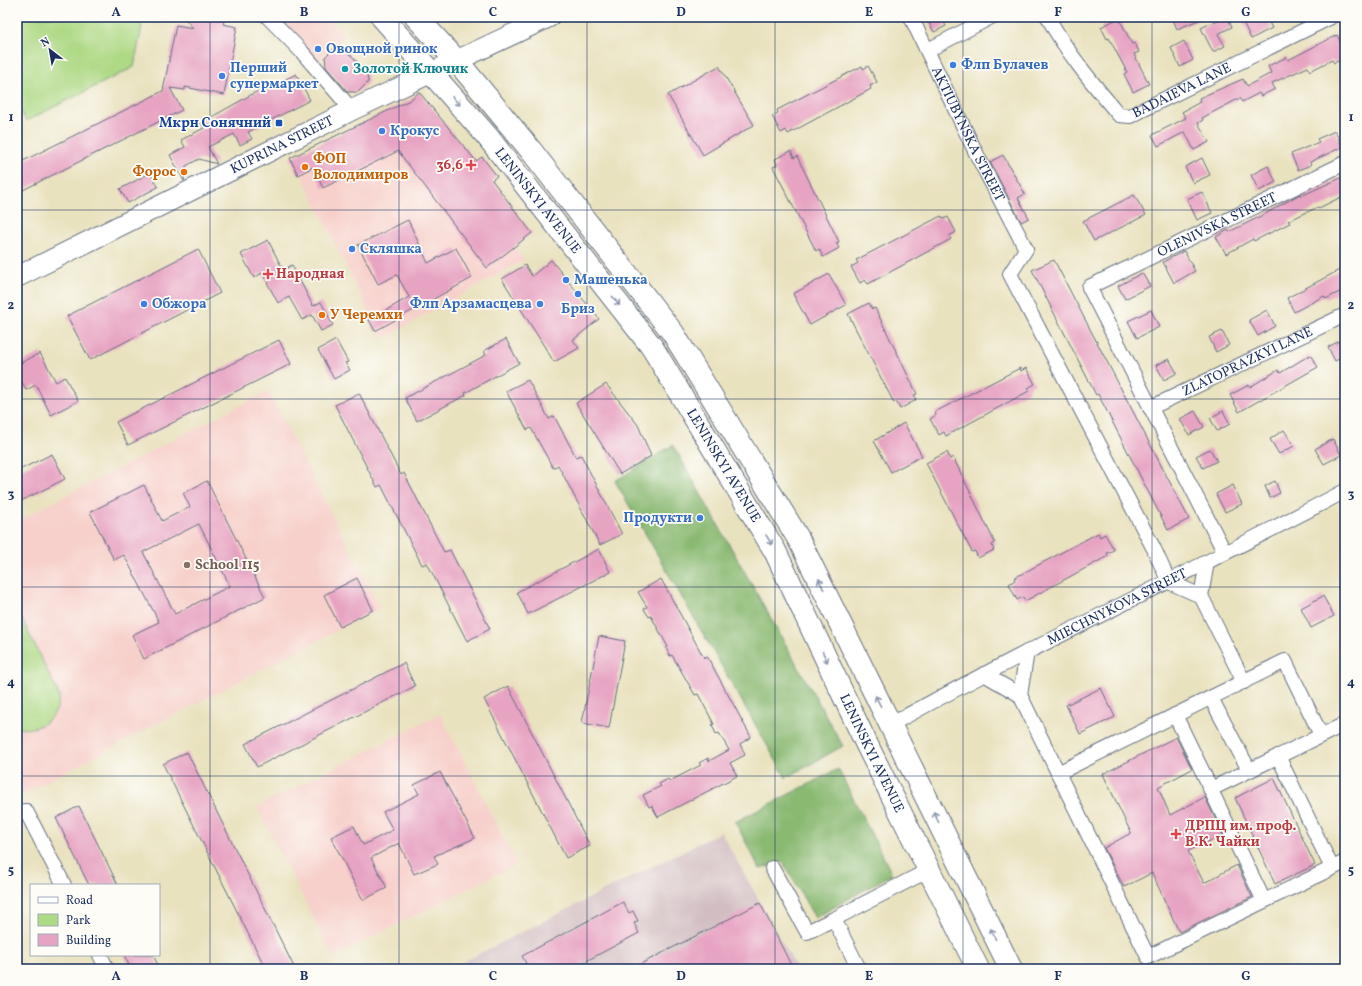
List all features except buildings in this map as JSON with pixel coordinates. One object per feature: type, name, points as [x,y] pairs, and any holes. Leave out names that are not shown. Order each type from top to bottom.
[{"type":"main road","name":"LENINSKYI AVENUE","points":[[382,17],[430,73],[488,136],[652,347],[775,551],[864,738],[978,969]]},
{"type":"main road","name":"LENINSKYI AVENUE","points":[[416,17],[457,61],[529,148],[673,333],[798,538],[1011,969]]},
{"type":"main road","name":"KUPRINA STREET","points":[[17,276],[352,110],[549,17]]},
{"type":"street","points":[[268,17],[302,52],[352,110]]},
{"type":"street","name":"AKTIUBYNSKA STREET","points":[[911,17],[978,157],[1026,249],[1010,274],[1154,549],[1169,582]]},
{"type":"street","points":[[928,50],[991,17]]},
{"type":"street","name":"BADAIEVA LANE","points":[[1048,17],[1057,34],[1112,107],[1119,115],[1130,116],[1330,17]]},
{"type":"street","name":"OLENIVSKA STREET","points":[[1150,408],[1089,287],[1345,163]]},
{"type":"street","name":"ZLATOPRAZKYI LANE","points":[[1150,408],[1345,316]]},
{"type":"street","points":[[1150,408],[1225,553]]},
{"type":"street","name":"MIECHNYKOVA STREET","points":[[890,725],[984,674],[1169,582],[1345,490]]},
{"type":"street","points":[[1207,562],[1201,596],[1244,682]]},
{"type":"street","points":[[1169,582],[1201,596]]},
{"type":"street","points":[[1020,695],[1027,652]]},
{"type":"street","points":[[1058,773],[1285,661],[1321,735]]},
{"type":"street","points":[[984,674],[1020,695],[1148,957],[1339,865],[1278,756]]},
{"type":"street","points":[[1211,698],[1248,770]]},
{"type":"street","points":[[1175,715],[1264,901]]},
{"type":"street","points":[[1208,784],[1211,789],[1345,724]]},
{"type":"street","points":[[17,812],[26,811],[63,884]]},
{"type":"street","points":[[772,868],[808,932],[929,870]]},
{"type":"street","points":[[834,919],[859,969]]},
{"type":"street","points":[[100,956],[107,969]]},
{"type":"shaded area","name":"Овощной ринок","points":[[273,17],[327,17],[345,36],[317,62]]},
{"type":"shaded area","points":[[410,110],[524,260],[382,339],[297,165]]},
{"type":"shaded area","name":"School 115","points":[[268,391],[380,608],[19,796],[17,792],[17,521]]},
{"type":"shaded area","points":[[440,714],[517,864],[333,957],[257,807]]},
{"type":"shaded area","points":[[721,832],[797,969],[449,969]]},
{"type":"green space","points":[[17,17],[132,17],[142,26],[134,67],[26,121],[17,104]]},
{"type":"green space","points":[[673,445],[843,746],[786,778],[615,481]]},
{"type":"green space","points":[[17,609],[59,695],[56,710],[47,722],[33,728],[25,729],[17,728]]},
{"type":"green space","points":[[838,769],[892,874],[815,918],[783,862],[760,869],[735,822]]},
{"type":"place","name":"Овощной ринок","points":[[318,49]]},
{"type":"place","name":"Флп Булачев","points":[[953,65]]},
{"type":"place","name":"Золотой Ключик","points":[[345,69]]},
{"type":"place","name":"Перший супермаркет","points":[[222,76]]},
{"type":"place","name":"Мкрн Сонячний","points":[[279,123]]},
{"type":"place","name":"Крокус","points":[[382,131]]},
{"type":"place","name":"36,6","points":[[471,165]]},
{"type":"place","name":"ФОП Володимиров","points":[[305,167]]},
{"type":"place","name":"Форос","points":[[184,172]]},
{"type":"place","name":"Скляшка","points":[[352,249]]},
{"type":"place","name":"Народная","points":[[268,274]]},
{"type":"place","name":"Машенька","points":[[566,280]]},
{"type":"place","name":"Бриз","points":[[578,294]]},
{"type":"place","name":"Обжора","points":[[144,304]]},
{"type":"place","name":"Флп Арзамасцева","points":[[540,304]]},
{"type":"place","name":"У Черемхи","points":[[322,315]]},
{"type":"place","name":"Продукти","points":[[700,518]]},
{"type":"place","name":"School 115","points":[[187,565]]},
{"type":"place","name":"ДРПЦ им. проф. В.К. Чайки","points":[[1176,834]]}]
